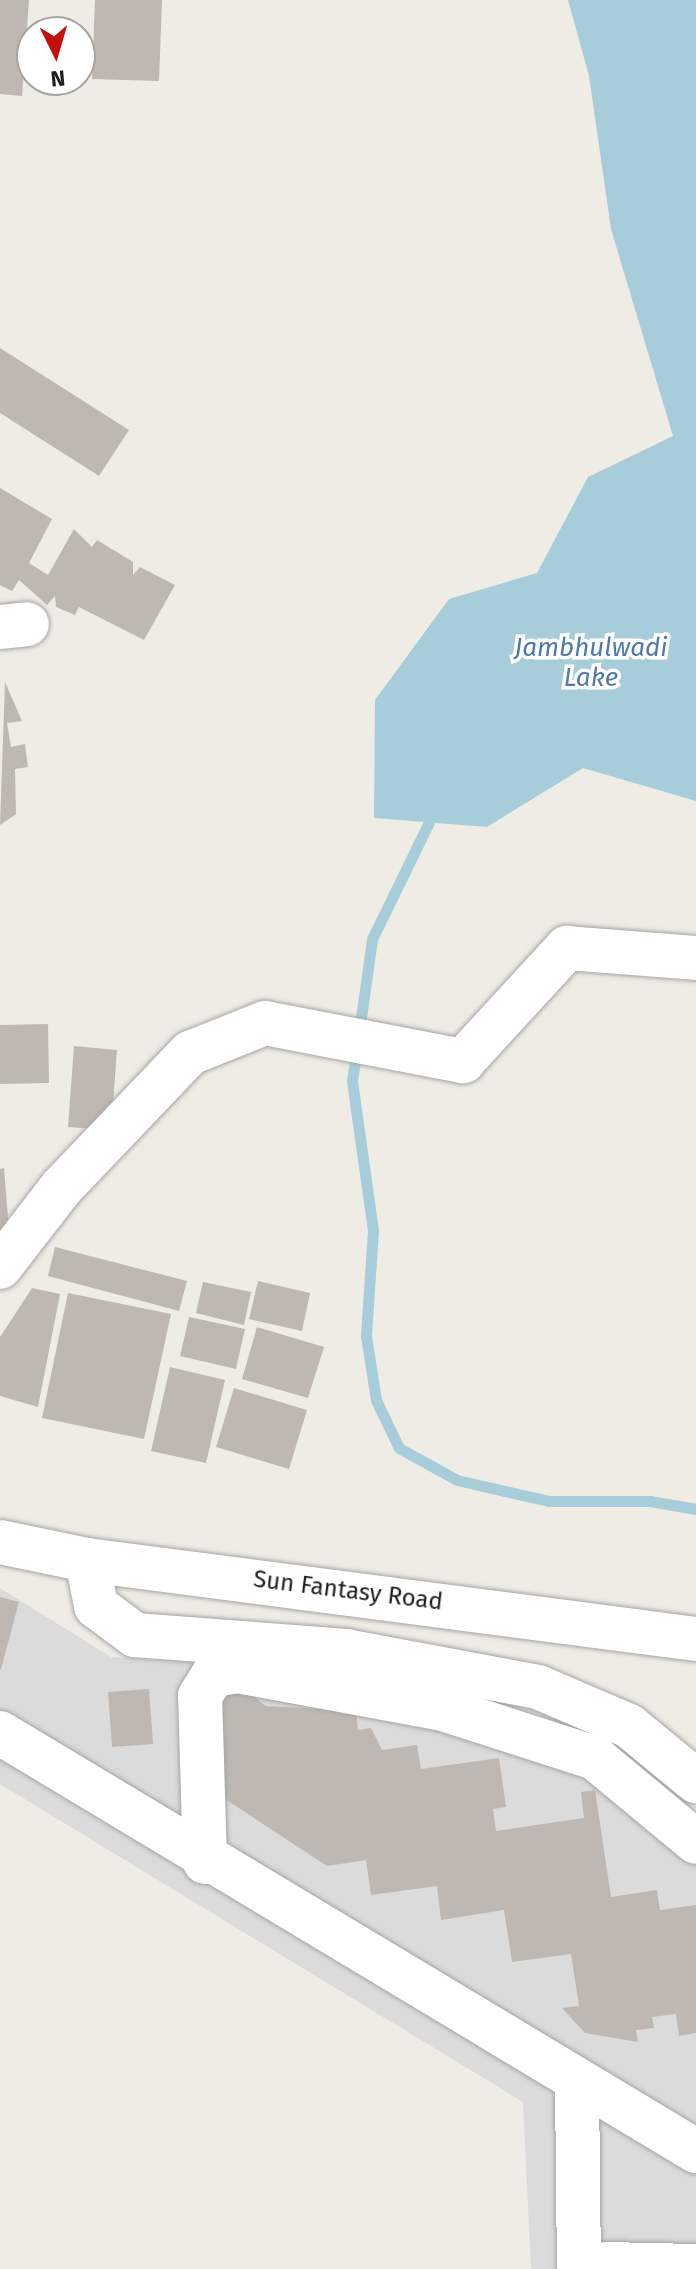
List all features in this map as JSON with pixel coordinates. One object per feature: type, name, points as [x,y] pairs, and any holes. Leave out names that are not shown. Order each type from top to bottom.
[{"type":"street","points":[[0,1267],[61,1188],[190,1053],[265,1023],[463,1061],[567,948],[696,958]]},
{"type":"street","name":"Sun Fantasy Road","points":[[0,1542],[87,1560],[696,1639]]},
{"type":"street","points":[[87,1560],[96,1606],[135,1635],[346,1651],[538,1687],[629,1726],[696,1781]]},
{"type":"street","points":[[205,1862],[200,1696],[213,1675],[238,1671],[443,1709],[595,1758],[696,1842]]},
{"type":"street","points":[[0,1733],[205,1862],[696,2151]]},
{"type":"street","points":[[577,2082],[592,2267],[696,2266]]},
{"type":"shaded area","points":[[0,1588],[111,1657],[343,1672],[514,1707],[621,1752],[696,1828],[696,2269],[531,2269],[523,2102],[0,1784]]},
{"type":"water","name":"Jambhulwadi Lake","points":[[568,0],[696,0],[696,801],[583,768],[487,827],[374,818],[375,700],[449,599],[537,573],[588,477],[673,436],[611,229],[589,76]]},
{"type":"building","points":[[0,0],[29,0],[28,16],[16,16],[16,95],[0,94]]},
{"type":"building","points":[[95,0],[162,0],[159,81],[96,79]]},
{"type":"building","points":[[0,348],[129,430],[99,476],[0,413]]},
{"type":"building","points":[[0,488],[52,519],[29,563],[48,575],[74,529],[92,547],[97,540],[133,562],[133,575],[140,567],[175,585],[144,640],[79,607],[75,615],[56,607],[55,596],[47,605],[19,580],[12,591],[0,585]]},
{"type":"building","points":[[5,682],[22,721],[7,723],[11,747],[25,744],[28,767],[15,769],[16,814],[0,825]]},
{"type":"building","points":[[48,1024],[49,1083],[0,1084],[0,1025]]},
{"type":"building","points":[[74,1046],[117,1050],[111,1130],[68,1127]]},
{"type":"building","points":[[4,1168],[9,1230],[0,1231],[0,1169]]},
{"type":"building","points":[[55,1247],[187,1281],[179,1311],[48,1276]]},
{"type":"building","points":[[258,1281],[310,1293],[302,1331],[249,1319]]},
{"type":"building","points":[[203,1282],[251,1292],[244,1325],[196,1313]]},
{"type":"building","points":[[32,1288],[60,1294],[38,1407],[0,1396],[0,1337]]},
{"type":"building","points":[[68,1293],[171,1314],[144,1439],[42,1418]]},
{"type":"building","points":[[189,1317],[245,1329],[236,1369],[180,1356]]},
{"type":"building","points":[[257,1327],[324,1347],[308,1398],[242,1379]]},
{"type":"building","points":[[170,1367],[225,1380],[206,1463],[151,1451]]},
{"type":"building","points":[[234,1388],[307,1410],[289,1469],[216,1447]]},
{"type":"building","points":[[0,1597],[19,1602],[1,1669],[0,1669]]},
{"type":"building","points":[[149,1689],[153,1744],[112,1747],[108,1692]]},
{"type":"building","points":[[248,1692],[266,1706],[356,1711],[358,1730],[371,1728],[382,1750],[417,1745],[421,1769],[499,1758],[506,1807],[493,1809],[496,1831],[584,1818],[581,1792],[595,1790],[611,1897],[657,1890],[660,1910],[696,1905],[696,2033],[679,2036],[676,2014],[652,2017],[654,2028],[636,2030],[638,2042],[585,2033],[562,2008],[579,2006],[571,1954],[512,1962],[504,1910],[441,1920],[437,1886],[371,1895],[366,1860],[327,1866],[222,1797],[222,1696]]},
{"type":"waterway","points":[[359,1032],[372,939],[429,822]]},
{"type":"waterway","points":[[357,1049],[352,1081],[373,1230],[366,1336],[376,1400],[399,1448],[457,1480],[549,1501],[650,1501],[696,1509]]}]
